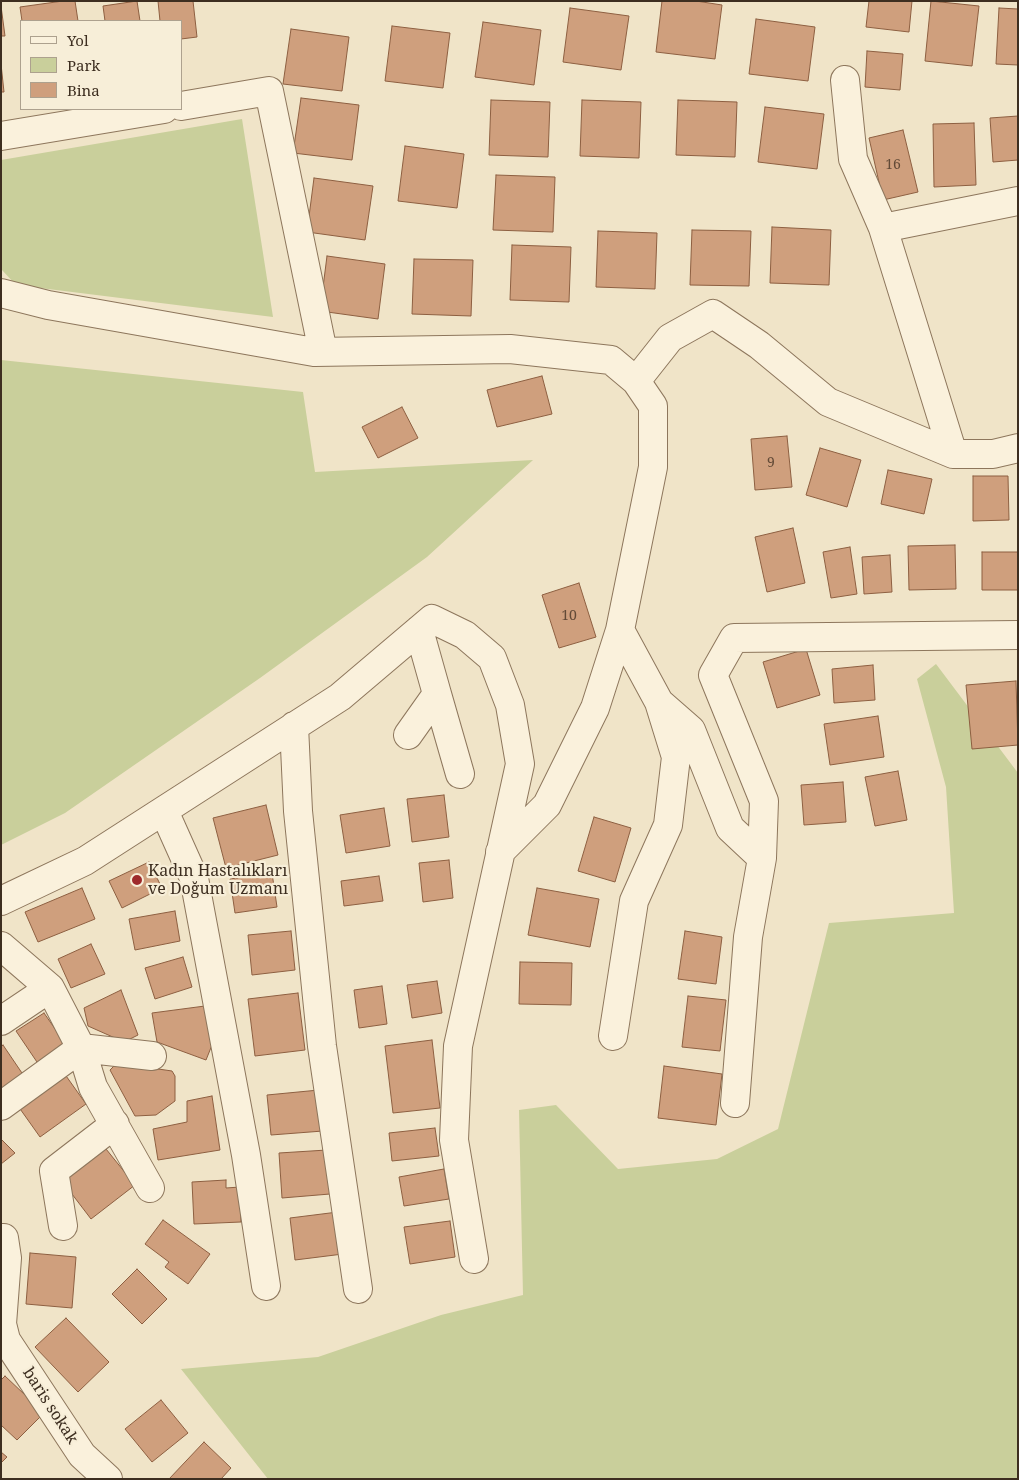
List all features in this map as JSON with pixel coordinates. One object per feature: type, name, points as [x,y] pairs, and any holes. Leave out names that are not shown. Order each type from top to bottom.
[{"type":"street","points":[[845,80],[853,159],[883,228],[953,454]]},
{"type":"street","points":[[182,106],[269,91],[323,352]]},
{"type":"street","points":[[1,136],[158,110]]},
{"type":"street","points":[[883,228],[1018,201]]},
{"type":"street","points":[[1,293],[48,305],[323,352],[510,349],[611,360],[636,381],[653,406],[653,467],[620,630],[595,708],[547,805],[500,852]]},
{"type":"street","points":[[636,381],[670,338],[713,314],[759,345],[828,402],[953,454],[993,454],[1018,448]]},
{"type":"street","points":[[1,901],[85,861],[340,696],[432,619],[465,635],[492,658],[510,705],[520,764],[458,1046],[454,1140],[474,1259]]},
{"type":"street","points":[[419,630],[460,774]]},
{"type":"street","points":[[613,1036],[634,901],[668,825],[676,757],[659,702],[620,630]]},
{"type":"street","points":[[735,1103],[748,938],[762,858],[764,801],[713,675],[734,638],[1018,635]]},
{"type":"street","points":[[408,735],[437,694]]},
{"type":"street","points":[[659,702],[692,730],[730,828],[762,858]]},
{"type":"street","points":[[294,726],[298,811],[322,1046],[358,1289]]},
{"type":"street","points":[[164,811],[194,878],[246,1155],[266,1286]]},
{"type":"street","points":[[1,946],[50,988],[81,1048],[93,1086],[150,1188]]},
{"type":"street","points":[[1,1021],[50,988]]},
{"type":"street","points":[[1,1106],[81,1048],[152,1056]]},
{"type":"street","points":[[64,1226],[54,1170],[115,1124]]},
{"type":"street","name":"baris sokak","points":[[1,1238],[4,1238],[7,1258],[2,1324],[6,1340],[82,1455],[108,1479]]},
{"type":"green space","points":[[242,119],[273,317],[16,285],[1,269],[1,160]]},
{"type":"green space","points":[[1,360],[303,392],[315,472],[533,460],[427,557],[260,678],[65,813],[1,845]]},
{"type":"green space","points":[[936,664],[1018,773],[1018,1479],[268,1479],[181,1369],[318,1357],[441,1315],[523,1295],[519,1110],[556,1105],[618,1169],[717,1159],[778,1129],[829,923],[954,913],[946,787],[917,679]]},
{"type":"building","points":[[75,1],[78,20],[22,20],[20,7]]},
{"type":"building","points":[[137,1],[140,20],[105,20],[103,6]]},
{"type":"building","points":[[158,1],[193,1],[197,37],[182,39],[182,20],[160,20]]},
{"type":"building","points":[[662,1],[696,1],[722,5],[715,59],[656,52]]},
{"type":"building","points":[[869,1],[912,1],[909,32],[866,27]]},
{"type":"building","points":[[931,1],[979,6],[972,66],[925,61]]},
{"type":"building","points":[[1,6],[5,36],[1,36]]},
{"type":"building","points":[[570,8],[629,16],[621,70],[563,62]]},
{"type":"building","points":[[999,8],[1018,9],[1018,65],[996,64]]},
{"type":"building","points":[[756,19],[815,27],[808,81],[749,74]]},
{"type":"building","points":[[483,22],[541,30],[534,85],[475,77]]},
{"type":"building","points":[[392,26],[450,33],[443,88],[385,81]]},
{"type":"building","points":[[291,29],[349,37],[342,91],[283,84]]},
{"type":"building","points":[[867,51],[903,54],[900,90],[865,87]]},
{"type":"building","points":[[1,64],[4,92],[1,92]]},
{"type":"building","points":[[301,98],[359,105],[352,160],[293,153]]},
{"type":"building","points":[[491,100],[550,102],[548,157],[489,155]]},
{"type":"building","points":[[582,100],[641,102],[639,158],[580,156]]},
{"type":"building","points":[[678,100],[737,102],[735,157],[676,155]]},
{"type":"building","points":[[765,107],[824,114],[817,169],[758,162]]},
{"type":"building","points":[[1018,116],[1018,160],[993,162],[990,118]]},
{"type":"building","points":[[974,123],[976,185],[934,187],[933,124]]},
{"type":"building","points":[[903,130],[918,192],[883,200],[869,138]]},
{"type":"building","points":[[405,146],[464,154],[457,208],[398,201]]},
{"type":"building","points":[[496,175],[555,177],[553,232],[493,230]]},
{"type":"building","points":[[314,178],[373,186],[365,240],[307,232]]},
{"type":"building","points":[[772,227],[831,230],[829,285],[770,283]]},
{"type":"building","points":[[692,230],[751,231],[749,286],[690,285]]},
{"type":"building","points":[[598,231],[657,233],[655,289],[596,287]]},
{"type":"building","points":[[512,245],[571,247],[569,302],[510,300]]},
{"type":"building","points":[[327,256],[385,264],[378,319],[320,311]]},
{"type":"building","points":[[414,259],[473,260],[471,316],[412,314]]},
{"type":"building","points":[[542,376],[552,414],[497,427],[487,390]]},
{"type":"building","points":[[402,407],[418,438],[378,458],[362,427]]},
{"type":"building","points":[[787,436],[792,487],[755,490],[751,439]]},
{"type":"building","points":[[820,448],[861,460],[847,507],[806,495]]},
{"type":"building","points":[[888,470],[932,479],[924,514],[881,504]]},
{"type":"building","points":[[973,476],[1008,476],[1009,520],[973,521]]},
{"type":"building","points":[[793,528],[805,583],[767,592],[755,537]]},
{"type":"building","points":[[955,545],[956,589],[909,590],[908,546]]},
{"type":"building","points":[[850,547],[857,594],[831,598],[823,552]]},
{"type":"building","points":[[982,552],[1018,552],[1018,590],[982,590]]},
{"type":"building","points":[[890,555],[892,592],[864,594],[862,557]]},
{"type":"building","points":[[579,583],[596,637],[559,648],[542,595]]},
{"type":"building","points":[[806,649],[820,695],[777,708],[763,662]]},
{"type":"building","points":[[873,665],[875,700],[834,703],[832,669]]},
{"type":"building","points":[[1016,681],[1018,745],[972,749],[966,685]]},
{"type":"building","points":[[878,716],[884,757],[830,765],[824,724]]},
{"type":"building","points":[[898,771],[907,820],[875,826],[865,777]]},
{"type":"building","points":[[843,782],[846,822],[804,825],[801,785]]},
{"type":"building","points":[[444,795],[449,837],[412,842],[407,799]]},
{"type":"building","points":[[266,805],[278,855],[226,868],[213,818]]},
{"type":"building","points":[[384,808],[390,846],[346,853],[340,815]]},
{"type":"building","points":[[594,817],[631,828],[615,882],[578,871]]},
{"type":"building","points":[[449,860],[453,898],[423,902],[419,863]]},
{"type":"building","points":[[149,862],[162,888],[122,908],[109,881]]},
{"type":"building","points":[[272,873],[277,907],[235,913],[230,879]]},
{"type":"building","points":[[379,876],[383,901],[344,906],[341,881]]},
{"type":"building","points":[[82,888],[95,919],[38,942],[25,912]]},
{"type":"building","points":[[537,888],[599,899],[590,947],[528,935]]},
{"type":"building","points":[[175,911],[180,941],[135,950],[129,919]]},
{"type":"building","points":[[291,931],[295,970],[252,975],[248,935]]},
{"type":"building","points":[[685,931],[722,937],[716,984],[678,979]]},
{"type":"building","points":[[91,944],[105,974],[71,988],[58,959]]},
{"type":"building","points":[[183,957],[192,987],[155,999],[145,968]]},
{"type":"building","points":[[520,962],[572,963],[571,1005],[519,1004]]},
{"type":"building","points":[[437,981],[442,1013],[412,1018],[407,985]]},
{"type":"building","points":[[382,986],[387,1024],[359,1028],[354,990]]},
{"type":"building","points":[[121,990],[138,1035],[124,1042],[88,1026],[84,1008]]},
{"type":"building","points":[[298,993],[305,1050],[255,1056],[248,999]]},
{"type":"building","points":[[688,996],[726,1000],[720,1051],[682,1047]]},
{"type":"building","points":[[205,1006],[212,1045],[206,1060],[157,1042],[152,1013]]},
{"type":"building","points":[[44,1013],[67,1046],[39,1065],[16,1031]]},
{"type":"building","points":[[432,1040],[440,1108],[393,1113],[385,1046]]},
{"type":"building","points":[[3,1045],[24,1076],[1,1091],[1,1047]]},
{"type":"building","points":[[117,1063],[172,1071],[175,1076],[175,1101],[156,1115],[135,1116],[110,1070]]},
{"type":"building","points":[[664,1066],[722,1074],[716,1125],[658,1118]]},
{"type":"building","points":[[64,1073],[86,1104],[40,1137],[18,1106]]},
{"type":"building","points":[[319,1090],[323,1131],[271,1135],[267,1095]]},
{"type":"building","points":[[212,1096],[220,1150],[158,1160],[153,1129],[187,1122],[187,1101]]},
{"type":"building","points":[[435,1128],[439,1156],[392,1161],[389,1133]]},
{"type":"building","points":[[1,1139],[15,1153],[1,1164]]},
{"type":"building","points":[[102,1144],[135,1185],[91,1219],[59,1177]]},
{"type":"building","points":[[327,1150],[330,1194],[282,1198],[279,1153]]},
{"type":"building","points":[[444,1169],[449,1199],[404,1206],[399,1177]]},
{"type":"building","points":[[226,1180],[226,1188],[240,1187],[241,1222],[194,1224],[192,1182]]},
{"type":"building","points":[[338,1212],[343,1254],[295,1260],[290,1218]]},
{"type":"building","points":[[163,1220],[210,1254],[188,1284],[165,1267],[169,1262],[145,1244]]},
{"type":"building","points":[[450,1221],[455,1257],[410,1264],[404,1227]]},
{"type":"building","points":[[30,1253],[76,1257],[72,1308],[26,1304]]},
{"type":"building","points":[[137,1269],[167,1299],[142,1324],[112,1294]]},
{"type":"building","points":[[66,1318],[109,1362],[78,1392],[35,1347]]},
{"type":"building","points":[[5,1376],[44,1413],[17,1440],[1,1425],[1,1380]]},
{"type":"building","points":[[161,1400],[188,1433],[152,1462],[125,1429]]},
{"type":"building","points":[[204,1442],[231,1468],[221,1479],[169,1479]]},
{"type":"building","points":[[1,1452],[7,1457],[1,1463]]},
{"type":"place","name":"Kadın Hastalıkları ve Doğum Uzmanı","points":[[137,880]]}]
